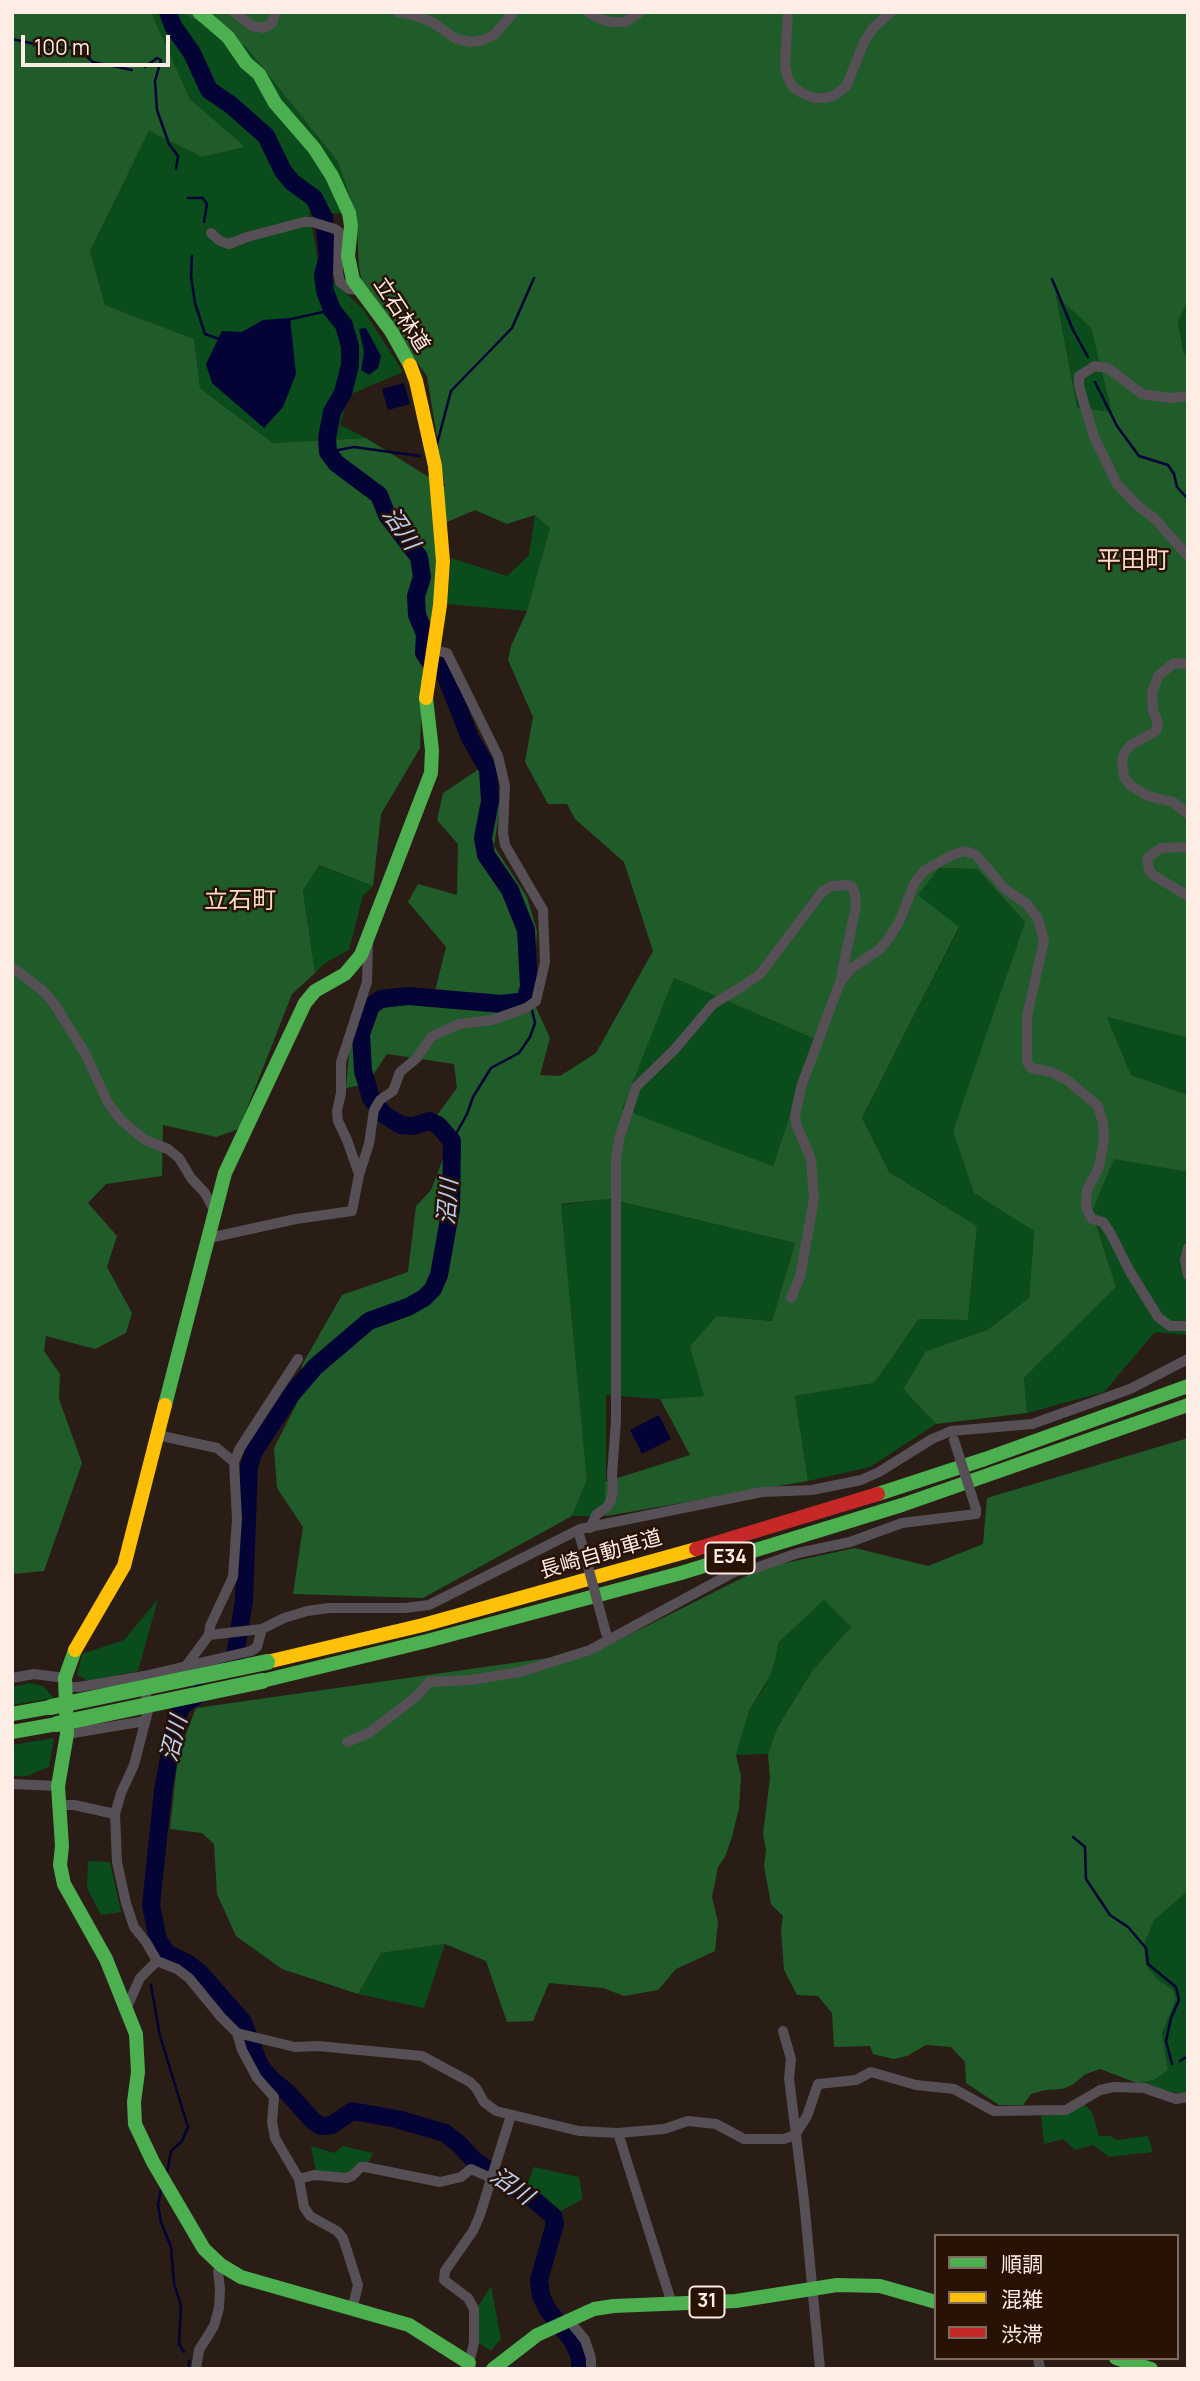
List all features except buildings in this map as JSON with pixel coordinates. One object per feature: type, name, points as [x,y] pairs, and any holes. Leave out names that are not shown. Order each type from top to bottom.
[{"type":"main road","name":"立石林道","points":[[66,1683],[75,1649],[124,1566],[225,1173],[305,1003],[315,991],[345,974],[354,965],[368,941],[432,773],[426,701],[443,561],[435,466],[416,380],[391,331],[358,290],[349,268],[349,213],[332,176],[314,148],[275,103],[259,74],[246,63],[228,37],[199,12]]},
{"type":"main road","name":"長崎自動車道","points":[[12,1714],[267,1662],[476,1611],[748,1535],[985,1459],[1188,1386]]},
{"type":"main road","name":"長崎自動車道","points":[[12,1732],[62,1729],[427,1641],[681,1573],[902,1505],[1188,1405]]},
{"type":"main road","points":[[66,1683],[58,1786],[60,1866],[64,1884],[106,1959],[112,1978],[127,2007],[137,2043],[135,2124],[153,2162],[204,2249],[222,2265],[242,2277],[409,2325],[470,2366]]},
{"type":"main road","name":"31","points":[[493,2369],[537,2335],[594,2309],[748,2300],[837,2285],[880,2286],[934,2301]]},
{"type":"main road","points":[[1122,2360],[1151,2369]]},
{"type":"street","points":[[234,12],[251,26],[264,28],[272,23],[275,12]]},
{"type":"street","points":[[398,12],[432,22],[456,39],[471,42],[494,35],[514,12]]},
{"type":"street","points":[[588,12],[600,19],[625,22],[640,12]]},
{"type":"street","points":[[788,12],[785,66],[788,78],[793,87],[803,93],[814,98],[824,98],[833,96],[846,87],[864,42],[874,27],[891,12]]},
{"type":"street","points":[[211,233],[220,242],[229,244],[269,231],[313,222],[335,229],[339,232],[340,242],[340,282],[349,289],[358,290]]},
{"type":"street","points":[[1188,396],[1170,398],[1142,394],[1108,368],[1095,366],[1079,376],[1082,401],[1094,438],[1117,484],[1154,518],[1188,556]]},
{"type":"street","points":[[209,1238],[296,1219],[352,1211],[377,1105],[393,1091],[400,1072],[417,1058],[431,1037],[458,1024],[492,1020],[526,1008],[536,1001],[545,962],[543,910],[505,845],[505,786],[498,756],[447,653],[434,650]]},
{"type":"street","points":[[1188,664],[1174,663],[1158,677],[1152,693],[1156,732],[1130,745],[1124,752],[1122,761],[1124,777],[1131,786],[1148,796],[1173,802],[1188,814]]},
{"type":"street","points":[[1188,847],[1161,848],[1147,858],[1147,865],[1153,875],[1188,896]]},
{"type":"street","points":[[840,982],[852,968],[880,949],[889,939],[915,882],[925,870],[952,855],[965,851],[976,855],[1005,889],[1027,904],[1038,919],[1044,941],[1027,1016],[1027,1062],[1031,1068],[1051,1072],[1067,1080],[1098,1106],[1104,1140],[1099,1167],[1087,1190],[1086,1208],[1092,1219],[1103,1222],[1111,1234],[1158,1317],[1170,1326],[1188,1326]]},
{"type":"street","points":[[583,1531],[607,1507],[613,1490],[611,1475],[616,1421],[616,1168],[620,1139],[636,1087],[675,1049],[713,1004],[760,974],[822,892],[841,884],[852,887],[856,906],[840,982],[801,1087],[796,1109],[796,1124],[811,1159],[814,1199],[800,1277],[791,1298]]},
{"type":"street","points":[[359,1175],[338,1121],[337,1111],[341,1093],[341,1062],[367,982],[368,941]]},
{"type":"street","points":[[12,967],[53,1002],[85,1053],[108,1103],[121,1120],[145,1140],[168,1149],[179,1158],[215,1212]]},
{"type":"street","points":[[1188,1248],[1185,1260],[1188,1275]]},
{"type":"street","points":[[186,1666],[209,1634],[210,1626],[233,1577],[237,1519],[234,1462],[240,1448],[298,1359]]},
{"type":"street","points":[[209,1634],[262,1629],[307,1611],[429,1605],[583,1531],[762,1492],[812,1490],[861,1480],[932,1439],[1032,1424],[1130,1389],[1188,1359]]},
{"type":"street","points":[[157,1435],[217,1448],[234,1462]]},
{"type":"street","points":[[347,1742],[369,1733],[417,1696],[429,1682],[470,1680],[520,1672],[590,1650],[608,1637],[736,1571],[753,1569],[798,1553],[850,1542],[902,1523],[976,1514],[952,1436]]},
{"type":"street","points":[[583,1531],[608,1637]]},
{"type":"street","points":[[12,1678],[34,1674],[79,1687],[144,1676],[251,1651],[257,1647],[262,1629]]},
{"type":"street","points":[[144,1676],[148,1711],[134,1765],[121,1793],[116,1814],[117,1862],[126,1903],[134,1927],[157,1961],[177,1969],[189,1978],[237,2033],[242,2050],[257,2078],[274,2097],[272,2122],[275,2138],[299,2179],[304,2207],[310,2216],[337,2231],[343,2238],[358,2284],[352,2309]]},
{"type":"street","points":[[62,1729],[145,1721]]},
{"type":"street","points":[[12,1784],[58,1786]]},
{"type":"street","points":[[59,1805],[74,1805],[116,1814]]},
{"type":"street","points":[[127,2007],[140,1978],[157,1961]]},
{"type":"street","points":[[783,2031],[789,2048],[789,2078],[820,2369]]},
{"type":"street","points":[[237,2033],[295,2047],[318,2046],[422,2056],[470,2082],[484,2102],[496,2111],[579,2131],[618,2133],[664,2129],[688,2121],[716,2124],[744,2139],[784,2139],[795,2135],[807,2116],[818,2084],[856,2080],[872,2072],[916,2085],[954,2089],[994,2111],[1066,2110],[1100,2090],[1114,2087],[1144,2088],[1177,2099],[1188,2097]]},
{"type":"street","points":[[470,2366],[474,2343],[474,2309],[468,2298],[444,2280],[445,2271],[473,2231],[511,2115]]},
{"type":"street","points":[[618,2133],[672,2304]]},
{"type":"street","points":[[299,2179],[314,2175],[347,2178],[365,2166],[440,2182],[461,2177],[471,2169],[491,2178]]},
{"type":"street","points":[[196,2369],[199,2350],[214,2326],[219,2308],[218,2272],[222,2265]]},
{"type":"street","points":[[568,2319],[585,2340],[591,2358],[591,2369]]},
{"type":"green space","points":[[12,12],[151,12],[190,99],[245,147],[202,157],[149,131],[90,251],[105,305],[194,339],[200,388],[273,443],[366,438],[445,487],[427,376],[363,287],[356,214],[338,162],[246,47],[181,12],[1188,12],[1188,301],[1178,321],[1184,354],[1188,355],[1188,1038],[1107,1017],[1131,1075],[1188,1095],[1188,1172],[1114,1159],[1092,1212],[1116,1287],[1024,1378],[1027,1413],[936,1424],[903,1389],[926,1351],[987,1330],[1029,1298],[1034,1231],[974,1193],[953,1131],[1025,922],[977,869],[939,868],[918,895],[959,927],[862,1118],[889,1172],[977,1226],[968,1320],[919,1319],[874,1383],[795,1396],[808,1481],[606,1516],[605,1482],[690,1455],[660,1399],[704,1396],[690,1346],[717,1316],[772,1321],[795,1243],[609,1199],[561,1204],[587,1480],[572,1516],[423,1598],[293,1594],[303,1527],[277,1488],[274,1448],[297,1403],[302,1365],[342,1295],[408,1272],[416,1206],[431,1190],[446,1151],[435,1118],[457,1088],[454,1064],[387,1054],[367,1084],[346,1088],[350,1044],[362,1007],[432,1003],[446,947],[408,902],[418,884],[457,895],[458,844],[437,820],[443,793],[491,761],[500,807],[494,846],[527,897],[537,931],[533,1001],[550,1038],[540,1075],[560,1076],[596,1053],[653,951],[624,862],[575,819],[567,804],[548,804],[525,762],[533,717],[508,660],[511,646],[527,611],[550,528],[535,515],[507,524],[475,510],[447,522],[423,666],[420,748],[381,814],[373,886],[319,865],[303,891],[315,973],[292,994],[239,1129],[216,1137],[163,1125],[162,1176],[106,1184],[88,1203],[117,1236],[107,1267],[132,1313],[126,1333],[95,1349],[46,1336],[44,1351],[60,1374],[59,1399],[82,1463],[44,1571],[12,1574]],"holes":[[[1056,295],[1091,328],[1112,412],[1077,407]],[[674,978],[815,1039],[773,1166],[622,1109]]]},
{"type":"green space","points":[[151,12],[181,12],[246,47],[338,162],[356,214],[309,212],[316,249],[321,304],[334,282],[363,309],[403,372],[349,395],[340,425],[366,438],[273,443],[200,388],[194,339],[105,305],[90,251],[149,131],[202,157],[244,147],[190,99]]},
{"type":"green space","points":[[1056,294],[1091,328],[1113,412],[1077,407]]},
{"type":"green space","points":[[1188,301],[1188,355],[1184,354],[1178,320]]},
{"type":"green space","points":[[535,515],[551,528],[527,611],[447,604],[451,558],[507,576],[529,555]]},
{"type":"green space","points":[[318,865],[373,886],[363,896],[349,950],[325,963],[315,973],[303,891]]},
{"type":"green space","points":[[938,868],[977,869],[1025,922],[954,1132],[974,1193],[1034,1230],[1029,1298],[987,1330],[926,1351],[903,1389],[936,1424],[870,1467],[808,1481],[795,1396],[874,1383],[919,1319],[968,1320],[977,1226],[889,1172],[862,1118],[959,928],[917,895]]},
{"type":"green space","points":[[674,978],[815,1039],[773,1166],[621,1109]]},
{"type":"green space","points":[[1107,1017],[1188,1038],[1188,1095],[1131,1075]]},
{"type":"green space","points":[[1114,1158],[1188,1172],[1188,1335],[1155,1332],[1104,1392],[1027,1413],[1024,1378],[1116,1287],[1092,1212]]},
{"type":"green space","points":[[608,1199],[795,1243],[772,1321],[717,1316],[704,1396],[660,1399],[606,1395],[606,1516],[572,1516],[587,1480],[561,1205]]},
{"type":"green space","points":[[1188,1438],[1188,1891],[1154,1920],[1144,1945],[1146,1965],[1157,1979],[1172,1989],[1176,1999],[1162,2033],[1168,2070],[1154,2080],[1137,2083],[1100,2069],[1062,2089],[1031,2094],[1023,2105],[999,2105],[966,2083],[965,2062],[951,2047],[926,2045],[907,2056],[894,2059],[873,2054],[870,2046],[834,2047],[832,2013],[818,1996],[797,1995],[784,1970],[781,1930],[783,1916],[771,1904],[764,1866],[766,1850],[763,1834],[770,1778],[768,1754],[777,1728],[812,1671],[851,1627],[824,1600],[778,1643],[770,1676],[749,1711],[736,1755],[741,1776],[739,1808],[725,1857],[718,1867],[712,1897],[718,1922],[715,1951],[676,1969],[658,1990],[624,1996],[603,1988],[549,1983],[533,2021],[507,2022],[486,1961],[445,1944],[381,1953],[358,1994],[282,1969],[236,1936],[217,1894],[214,1844],[202,1833],[170,1829],[178,1755],[196,1708],[597,1651],[762,1568],[855,1548],[928,1566],[983,1544],[987,1498]]},
{"type":"green space","points":[[158,1599],[138,1671],[89,1681],[77,1675],[82,1654],[124,1640]]},
{"type":"green space","points":[[824,1600],[851,1627],[812,1671],[777,1728],[768,1754],[736,1755],[749,1711],[765,1686],[776,1657],[778,1643]]},
{"type":"green space","points":[[30,1683],[43,1686],[54,1698],[12,1705],[12,1687]]},
{"type":"green space","points":[[54,1738],[49,1767],[27,1776],[12,1776],[12,1745]]},
{"type":"green space","points":[[88,1861],[110,1862],[121,1912],[101,1915],[87,1888]]},
{"type":"green space","points":[[1188,1891],[1188,2092],[1181,2094],[1137,2083],[1154,2080],[1168,2070],[1162,2033],[1172,1989],[1157,1979],[1146,1965],[1144,1945],[1154,1920]]},
{"type":"green space","points":[[445,1944],[424,2008],[358,1994],[381,1953]]},
{"type":"green space","points":[[1083,2103],[1092,2112],[1099,2136],[1110,2136],[1117,2140],[1148,2136],[1153,2152],[1109,2157],[1093,2145],[1075,2150],[1063,2139],[1044,2144],[1041,2116],[1068,2113]]},
{"type":"green space","points":[[311,2146],[334,2153],[343,2146],[373,2153],[368,2163],[347,2174],[316,2172]]},
{"type":"green space","points":[[534,2167],[579,2177],[583,2199],[559,2212],[526,2187]]},
{"type":"green space","points":[[491,2286],[501,2339],[491,2351],[479,2343],[477,2308]]},
{"type":"shaded area","points":[[290,318],[296,374],[283,407],[264,428],[212,383],[206,364],[222,331],[242,332],[263,320]]},
{"type":"shaded area","points":[[366,328],[381,356],[378,368],[369,375],[361,370],[364,352],[359,329]]},
{"type":"shaded area","points":[[404,383],[410,404],[388,410],[382,389]]},
{"type":"shaded area","points":[[659,1415],[671,1439],[642,1454],[630,1430]]},
{"type":"waterway","name":"沼川","points":[[168,12],[173,26],[192,53],[209,90],[231,105],[266,136],[283,171],[292,182],[314,198],[324,218],[328,257],[323,275],[325,291],[332,310],[344,325],[350,346],[350,365],[343,393],[332,412],[327,438],[328,452],[336,463],[379,495],[387,515],[419,557],[422,577],[416,596],[417,615],[425,634],[424,653],[443,669],[470,738],[488,769],[490,801],[483,838],[486,855],[510,890],[526,930],[529,987],[525,1001],[502,1004],[408,996],[381,999],[371,1006],[361,1034],[363,1071],[371,1098],[383,1114],[401,1125],[413,1126],[429,1121],[438,1125],[452,1141],[451,1208],[439,1275],[433,1289],[424,1298],[408,1307],[369,1321],[315,1367],[291,1395],[254,1451],[249,1466],[244,1600],[234,1663],[229,1669]]},
{"type":"waterway","points":[[12,39],[49,47],[77,48],[93,62],[132,70]]},
{"type":"waterway","points":[[145,67],[157,58],[161,60],[155,81],[157,110],[169,144],[178,156],[176,169]]},
{"type":"waterway","points":[[188,198],[203,198],[207,204],[204,222]]},
{"type":"waterway","points":[[192,256],[191,276],[195,303],[205,334],[219,339]]},
{"type":"waterway","points":[[437,444],[451,391],[512,328],[534,278]]},
{"type":"waterway","points":[[1052,279],[1073,330],[1088,357]]},
{"type":"waterway","points":[[287,320],[332,310]]},
{"type":"waterway","points":[[1095,382],[1117,426],[1139,456],[1168,465],[1174,474],[1177,487],[1188,499]]},
{"type":"waterway","points":[[328,452],[354,447],[420,456]]},
{"type":"waterway","points":[[452,1141],[473,1097],[491,1068],[519,1053],[530,1037],[535,1023],[532,1010]]},
{"type":"waterway","name":"沼川","points":[[200,1693],[182,1706],[176,1719],[163,1791],[151,1905],[158,1940],[167,1953],[200,1973],[243,2022],[260,2066],[313,2121],[321,2126],[332,2125],[352,2111],[397,2119],[445,2133],[475,2161],[533,2199],[553,2216],[555,2224],[539,2280],[541,2296],[548,2310],[572,2340],[580,2357],[580,2369]]},
{"type":"waterway","points":[[1073,1837],[1085,1847],[1086,1879],[1110,1915],[1128,1927],[1146,1948],[1148,1964],[1176,1987],[1179,2000],[1171,2018],[1166,2041],[1172,2064]]},
{"type":"waterway","points":[[151,1985],[160,2036],[188,2127],[182,2141],[171,2151],[167,2173]]},
{"type":"waterway","points":[[1180,2061],[1188,2056]]},
{"type":"waterway","points":[[161,2189],[158,2205],[161,2222],[171,2247],[174,2283],[181,2306],[179,2344],[184,2352]]},
{"type":"waterway","points":[[189,2361],[189,2369]]},
{"type":"traffic: fast","points":[[199,12],[228,37],[246,63],[259,74],[275,103],[314,148],[332,176],[349,213],[351,226],[348,256],[353,280],[391,331],[410,365]]},
{"type":"traffic: fast","points":[[165,1405],[225,1173],[305,1003],[315,991],[345,974],[361,955],[431,773],[432,750],[426,698]]},
{"type":"traffic: fast","points":[[878,1494],[985,1459],[1188,1386]]},
{"type":"traffic: fast","points":[[262,1681],[427,1641],[681,1573],[902,1505],[1188,1405]]},
{"type":"traffic: fast","points":[[75,1650],[65,1678],[67,1734],[58,1786],[62,1846],[60,1865],[64,1884],[106,1959],[136,2034],[138,2072],[134,2102],[135,2124],[153,2162],[204,2249],[221,2265],[241,2277],[409,2325],[469,2363]]},
{"type":"traffic: fast","points":[[51,1707],[267,1662]]},
{"type":"traffic: fast","points":[[57,1724],[262,1681]]},
{"type":"traffic: fast","points":[[12,1714],[51,1707]]},
{"type":"traffic: fast","points":[[12,1732],[57,1724]]},
{"type":"traffic: fast","points":[[493,2369],[537,2335],[594,2309],[736,2301],[837,2285],[880,2286],[934,2301]]},
{"type":"traffic: fast","points":[[1122,2360],[1151,2369]]},
{"type":"traffic: slow","points":[[410,365],[435,466],[443,561],[440,605],[426,698]]},
{"type":"traffic: slow","points":[[75,1650],[124,1566],[165,1405]]},
{"type":"traffic: slow","points":[[267,1662],[423,1625],[696,1549]]},
{"type":"traffic: jam","points":[[696,1549],[878,1494]]},
{"type":"district","name":"平田町","points":[[1133,561]]},
{"type":"district","name":"立石町","points":[[240,901]]}]
